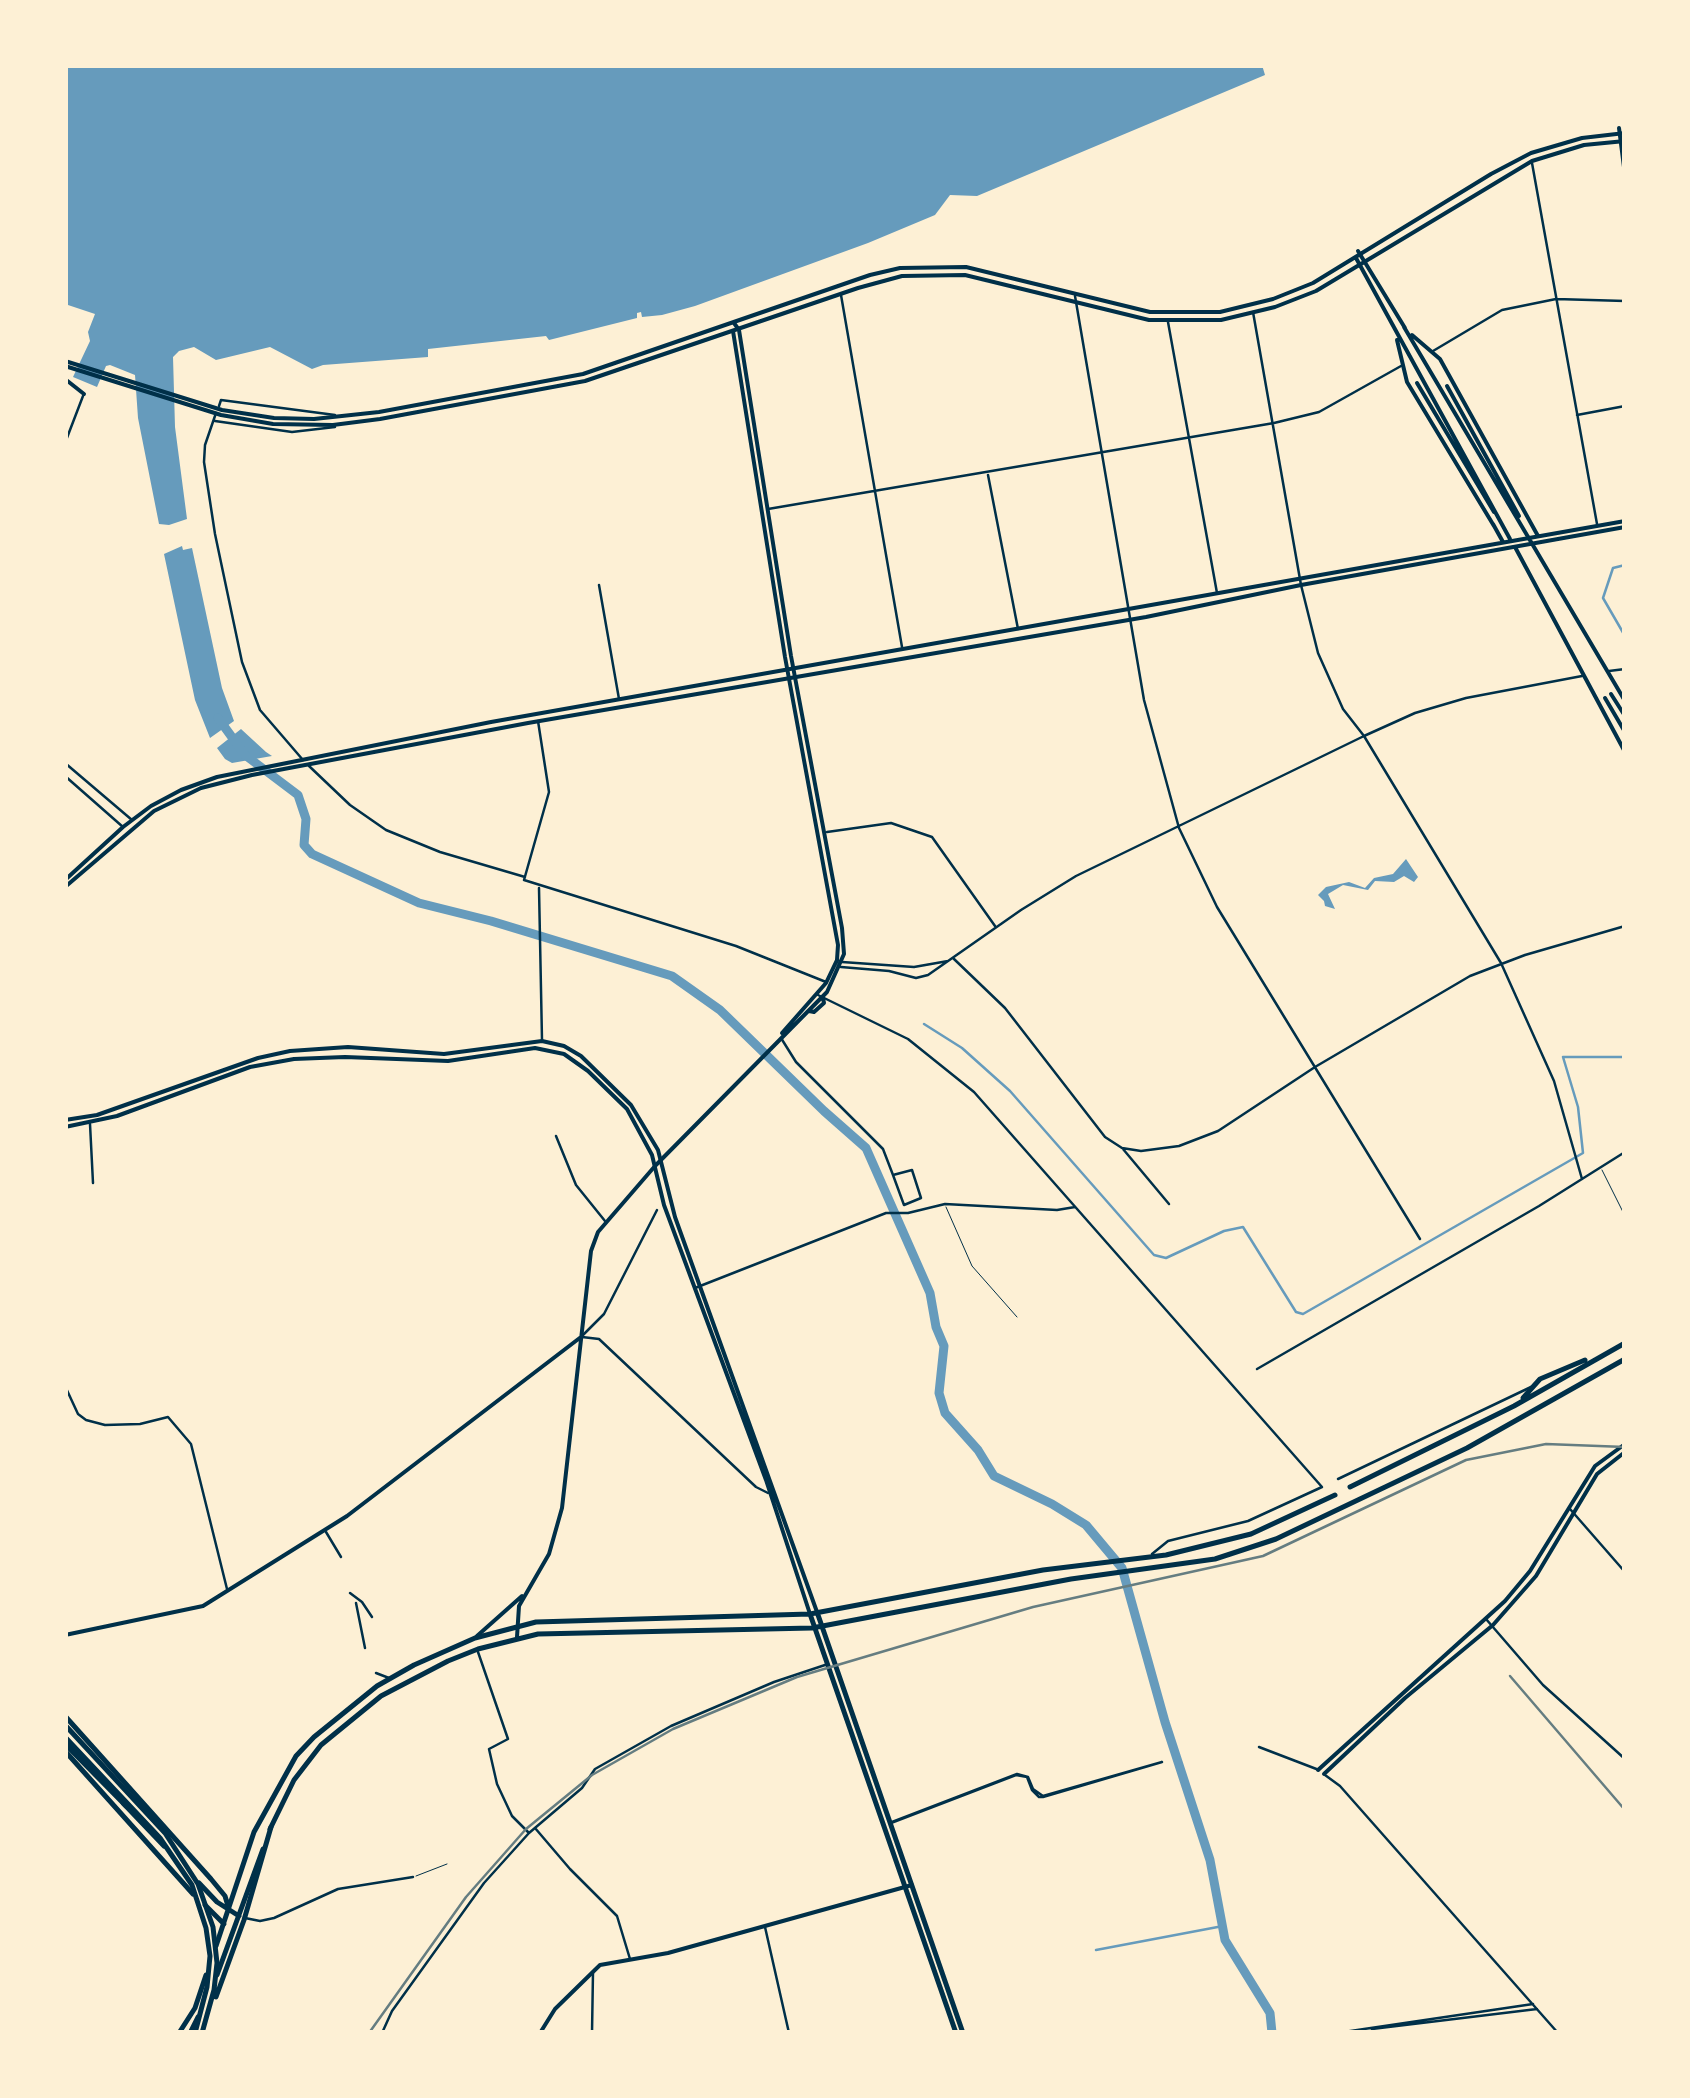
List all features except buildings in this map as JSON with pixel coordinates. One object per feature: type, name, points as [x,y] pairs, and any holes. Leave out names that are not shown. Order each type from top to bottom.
[{"type":"main road","points":[[293,422],[583,374],[870,275],[916,266],[966,268],[1134,310],[1211,313],[1300,290],[1521,158],[1574,140],[1621,131],[1625,175]]},
{"type":"main road","points":[[65,364],[222,410],[293,422],[342,424],[585,381],[902,276],[949,274],[982,278],[1116,314],[1168,322],[1212,321],[1303,297],[1532,162],[1576,147],[1622,141]]},
{"type":"main road","points":[[1358,255],[1625,752]]},
{"type":"main road","points":[[1362,264],[1404,327],[1625,700]]},
{"type":"main road","points":[[1388,316],[1401,366],[1503,542]]},
{"type":"main road","points":[[517,1637],[520,1606],[549,1554],[562,1508],[592,1246],[604,1221],[654,1166],[809,1011],[839,963],[843,936],[792,674],[734,323]]},
{"type":"main road","points":[[1404,327],[1433,350],[1538,536]]},
{"type":"main road","points":[[736,331],[839,963]]},
{"type":"main road","points":[[65,379],[84,394]]},
{"type":"main road","points":[[1417,383],[1500,522]]},
{"type":"main road","points":[[1447,386],[1511,498],[1524,529]]},
{"type":"main road","points":[[1482,496],[1494,526]]},
{"type":"main road","points":[[1511,498],[1531,522]]},
{"type":"main road","points":[[1531,541],[1538,536],[1625,524]]},
{"type":"main road","points":[[538,718],[1625,524]]},
{"type":"main road","points":[[65,880],[134,822],[182,790],[236,772],[306,763],[619,701],[1132,620],[1301,582],[1503,542],[1513,544]]},
{"type":"main road","points":[[1625,716],[1608,696],[1625,732]]},
{"type":"main road","points":[[134,822],[184,795],[306,763]]},
{"type":"main road","points":[[65,887],[126,829]]},
{"type":"main road","points":[[781,1037],[784,1028],[820,996]]},
{"type":"main road","points":[[65,1120],[97,1116],[290,1050],[348,1047],[444,1054],[542,1041],[564,1046],[596,1069],[642,1120],[660,1160],[698,1288],[813,1613],[821,1626],[908,1886]]},
{"type":"main road","points":[[65,1127],[117,1116],[269,1063],[345,1057],[448,1061],[547,1048],[564,1054],[627,1109],[652,1154],[664,1205],[771,1478],[773,1493]]},
{"type":"main road","points":[[65,1635],[189,1611],[228,1591],[378,1494],[580,1338]]},
{"type":"main road","points":[[1520,1403],[1540,1379],[1625,1343]]},
{"type":"main road","points":[[1350,1487],[1520,1403],[1602,1354]]},
{"type":"main road","points":[[192,2033],[271,1826],[294,1780],[321,1745],[382,1696],[478,1649],[538,1634],[812,1628],[1071,1580],[1215,1559],[1276,1540],[1467,1448],[1625,1359]]},
{"type":"main road","points":[[1324,1774],[1493,1625],[1536,1576],[1594,1466],[1625,1444]]},
{"type":"main road","points":[[1318,1770],[1522,1582],[1597,1474],[1625,1452]]},
{"type":"main road","points":[[179,2033],[195,2008],[254,1832],[296,1756],[343,1712],[391,1678],[475,1638],[536,1622],[813,1613],[1042,1570],[1136,1560],[1252,1534],[1335,1495]]},
{"type":"main road","points":[[475,1638],[528,1589]]},
{"type":"main road","points":[[813,1613],[812,1628],[959,2033]]},
{"type":"main road","points":[[65,1716],[211,1879],[225,1896],[229,1909]]},
{"type":"main road","points":[[65,1726],[165,1833],[198,1884],[213,1927],[216,1951],[214,1990],[206,2023]]},
{"type":"main road","points":[[65,1743],[217,1902],[238,1916]]},
{"type":"main road","points":[[65,1743],[134,1810]]},
{"type":"main road","points":[[65,1743],[134,1810],[183,1869],[197,1897],[206,1928],[210,1971],[192,2033]]},
{"type":"main road","points":[[65,1743],[224,1924]]},
{"type":"main road","points":[[202,2033],[250,1900],[271,1826]]},
{"type":"main road","points":[[540,2033],[555,2009],[600,1965],[765,1926],[908,1886]]},
{"type":"street","points":[[1532,162],[1597,526]]},
{"type":"street","points":[[841,294],[902,650]]},
{"type":"street","points":[[1076,296],[1154,748],[1180,828],[1217,907],[1420,1239]]},
{"type":"street","points":[[1433,350],[1502,310],[1556,298],[1625,301]]},
{"type":"street","points":[[1250,303],[1301,582],[1318,653],[1343,710],[1364,736],[1501,964],[1554,1081],[1582,1179]]},
{"type":"street","points":[[1168,322],[1217,594]]},
{"type":"street","points":[[767,509],[1274,424],[1319,412],[1401,366]]},
{"type":"street","points":[[65,443],[84,394]]},
{"type":"street","points":[[342,416],[222,400],[205,446],[215,534],[242,662],[260,710],[306,763],[350,805],[386,830],[539,885],[736,946],[830,982]]},
{"type":"street","points":[[1577,415],[1625,406]]},
{"type":"street","points":[[213,421],[292,432],[342,424]]},
{"type":"street","points":[[988,473],[1018,630]]},
{"type":"street","points":[[599,585],[619,701]]},
{"type":"street","points":[[1608,672],[1625,669]]},
{"type":"street","points":[[839,963],[916,978],[928,974],[1076,876],[1364,736],[1415,713],[1466,698],[1582,676]]},
{"type":"street","points":[[525,879],[549,792],[538,718]]},
{"type":"street","points":[[65,763],[134,822]]},
{"type":"street","points":[[65,776],[126,829]]},
{"type":"street","points":[[824,832],[892,824],[932,837],[996,927]]},
{"type":"street","points":[[539,885],[542,1041]]},
{"type":"street","points":[[1122,1148],[1151,1150],[1192,1142],[1218,1131],[1442,990],[1501,964],[1625,926]]},
{"type":"street","points":[[839,963],[914,966],[951,959]]},
{"type":"street","points":[[951,959],[990,991],[1099,1129],[1122,1148],[1169,1204]]},
{"type":"street","points":[[820,996],[892,1030],[948,1068],[981,1100],[1322,1487],[1248,1521],[1168,1542],[1147,1558]]},
{"type":"street","points":[[781,1037],[796,1062],[884,1149],[893,1176],[904,1204],[921,1198],[912,1170],[893,1176]]},
{"type":"street","points":[[90,1122],[94,1183]]},
{"type":"street","points":[[556,1136],[576,1185],[604,1221]]},
{"type":"street","points":[[1258,1369],[1625,1152]]},
{"type":"street","points":[[698,1288],[886,1212],[908,1213],[945,1204],[1057,1210],[1076,1206]]},
{"type":"street","points":[[580,1338],[604,1314],[657,1210]]},
{"type":"street","points":[[580,1338],[599,1339],[756,1487],[773,1493]]},
{"type":"street","points":[[65,1386],[72,1404],[86,1420],[105,1426],[168,1418],[191,1444],[228,1591]]},
{"type":"street","points":[[1338,1479],[1531,1386]]},
{"type":"street","points":[[1570,1510],[1625,1572]]},
{"type":"street","points":[[325,1530],[342,1557]]},
{"type":"street","points":[[350,1593],[372,1617]]},
{"type":"street","points":[[356,1603],[365,1648]]},
{"type":"street","points":[[1486,1619],[1543,1685],[1625,1759]]},
{"type":"street","points":[[478,1649],[508,1740],[490,1748],[497,1784],[512,1816],[529,1833]]},
{"type":"street","points":[[382,2033],[392,2012],[471,1901],[529,1833],[579,1791],[595,1769],[631,1747],[753,1691],[825,1665]]},
{"type":"street","points":[[376,1673],[391,1678]]},
{"type":"street","points":[[1259,1747],[1318,1770],[1340,1786],[1558,2033]]},
{"type":"street","points":[[890,1823],[1016,1774],[1028,1777],[1033,1789],[1044,1796],[1161,1761],[1044,1797],[1039,1797],[1032,1790],[1027,1778],[1016,1775],[890,1824],[908,1886]]},
{"type":"street","points":[[535,1828],[617,1916],[630,1960]]},
{"type":"street","points":[[238,1916],[260,1921],[274,1918],[338,1889],[413,1877]]},
{"type":"street","points":[[765,1926],[789,2033]]},
{"type":"street","points":[[592,2033],[593,1970]]},
{"type":"street","points":[[1337,2033],[1533,2004]]},
{"type":"street","points":[[1371,2031],[1537,2009]]},
{"type":"lane","points":[[1600,1168],[1625,1216]]},
{"type":"lane","points":[[945,1204],[972,1266],[1016,1317]]},
{"type":"lane","points":[[1616,1450],[1625,1452]]},
{"type":"lane","points":[[413,1877],[448,1864]]},
{"type":"water","points":[[65,65],[1262,65],[1265,75],[977,196],[950,195],[935,215],[868,243],[662,315],[642,317],[641,312],[637,318],[549,340],[546,336],[428,349],[428,357],[312,369],[270,347],[216,360],[194,347],[179,351],[173,357],[175,427],[187,519],[169,525],[159,524],[138,418],[135,375],[110,365],[97,387],[73,377],[90,341],[88,332],[95,314],[65,304]]},
{"type":"water","points":[[182,546],[183,550],[192,548],[222,688],[234,721],[210,738],[195,700],[164,554]]},
{"type":"water","points":[[241,729],[272,756],[232,763],[225,759],[217,748]]},
{"type":"water","points":[[1406,859],[1418,877],[1414,882],[1404,876],[1394,882],[1375,881],[1368,890],[1343,885],[1328,894],[1335,909],[1325,906],[1318,895],[1326,887],[1349,882],[1365,888],[1374,878],[1393,874]]},
{"type":"waterway","points":[[1625,565],[1613,568],[1603,598],[1625,636]]},
{"type":"waterway","points":[[218,718],[245,755],[298,795],[306,819],[304,845],[312,854],[419,903],[672,976],[720,1010],[866,1148],[930,1293],[944,1346],[939,1393],[945,1413],[978,1450],[994,1476],[1086,1525],[1122,1568],[1165,1722],[1210,1860],[1225,1940],[1270,2013],[1272,2033]]},
{"type":"waterway","points":[[924,1024],[962,1048],[1010,1091],[1154,1255],[1166,1258],[1224,1231],[1243,1227],[1296,1312],[1303,1314],[1583,1153],[1578,1107],[1563,1057],[1625,1057]]},
{"type":"waterway","points":[[1096,1950],[1223,1926]]},
{"type":"railway","points":[[369,2033],[466,1897],[526,1829],[592,1775],[673,1729],[797,1677],[1033,1607],[1263,1556],[1466,1460],[1546,1444],[1625,1447]]},
{"type":"railway","points":[[1510,1676],[1625,1810]]}]
